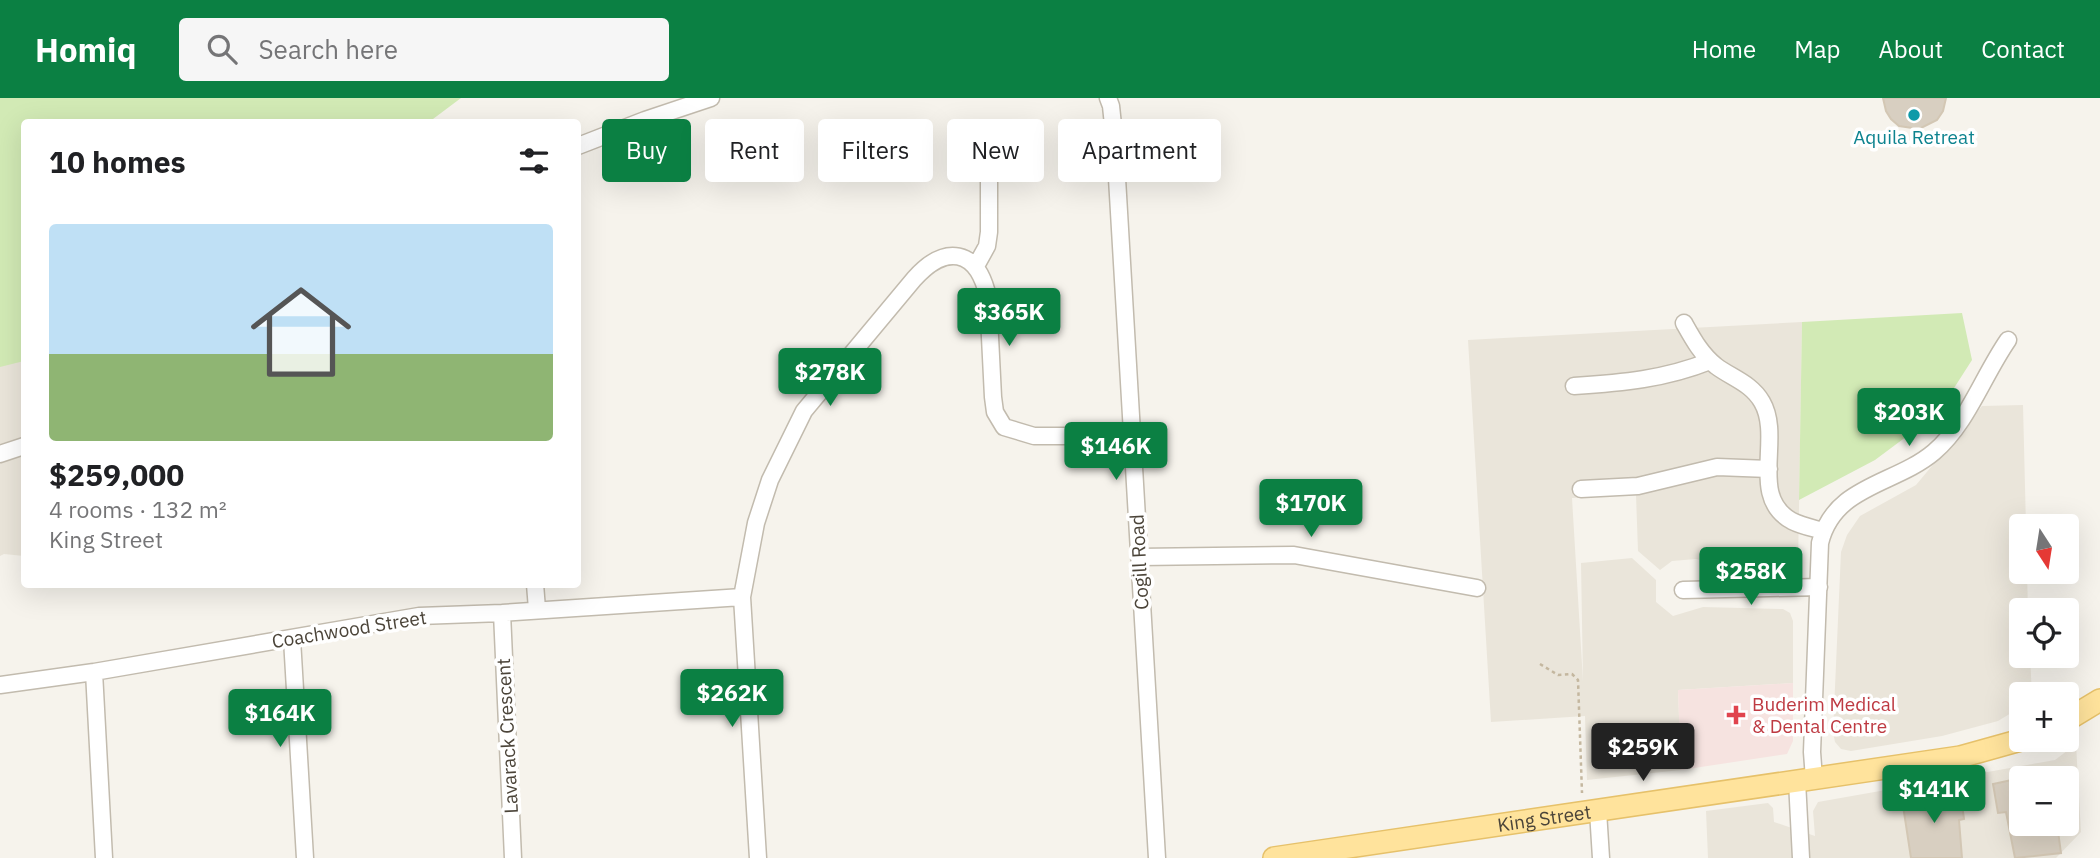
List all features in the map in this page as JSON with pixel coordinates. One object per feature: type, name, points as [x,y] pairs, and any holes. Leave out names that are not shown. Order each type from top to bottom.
[{"type":"main road","points":[[2079,713],[2100,700]]},
{"type":"main road","name":"King Street","points":[[1274,858],[1960,757],[2009,743]]},
{"type":"street","points":[[581,145],[710,98]]},
{"type":"street","name":"Cogill Road","points":[[1108,98],[1115,144],[1157,858]]},
{"type":"street","points":[[976,266],[987,246],[989,182]]},
{"type":"street","points":[[758,858],[742,597],[756,523],[770,480],[804,411],[927,264],[939,258],[961,257],[976,266],[985,281],[993,397],[995,412],[1004,427],[1034,436],[1132,436]]},
{"type":"street","points":[[1684,323],[1696,344],[1710,360],[1752,389],[1763,403],[1770,431],[1769,485],[1779,510],[1793,521],[1823,531]]},
{"type":"street","points":[[1801,858],[1806,780],[1812,752],[1820,543],[1823,531],[1844,501],[1915,466],[1946,441],[1962,419],[1989,368],[2008,340]]},
{"type":"street","points":[[1574,386],[1651,380],[1710,360]]},
{"type":"street","points":[[0,454],[21,447]]},
{"type":"street","points":[[1581,489],[1638,485],[1717,467],[1769,469]]},
{"type":"street","points":[[1139,556],[1294,555],[1477,588]]},
{"type":"street","points":[[1683,590],[1819,587]]},
{"type":"street","points":[[536,588],[537,609]]},
{"type":"street","name":"Coachwood Street","points":[[0,685],[292,639],[419,615],[502,613],[742,597]]},
{"type":"street","name":"Lavarack Crescent","points":[[502,613],[513,858]]},
{"type":"street","points":[[292,639],[305,858]]},
{"type":"street","points":[[94,672],[104,858]]},
{"type":"street","points":[[1598,811],[1601,858]]},
{"type":"path","points":[[1540,664],[1558,675],[1572,674],[1578,680],[1582,793]]},
{"type":"shaded area","points":[[0,247],[21,248],[21,556],[0,556]]},
{"type":"shaded area","points":[[1802,322],[1798,568],[1738,569],[1696,559],[1672,561],[1660,570],[1638,551],[1636,495],[1572,498],[1583,681],[1581,563],[1632,558],[1656,580],[1656,602],[1673,616],[1703,607],[1783,609],[1790,613],[1793,621],[1793,683],[1678,690],[1681,770],[1587,780],[1585,716],[1491,722],[1468,340]]},
{"type":"shaded area","points":[[2023,405],[2026,514],[2009,514],[2009,584],[2027,584],[2028,598],[2009,598],[2009,668],[2031,668],[2031,682],[2009,682],[2009,714],[1998,721],[1942,736],[1851,751],[1841,749],[1835,742],[1833,732],[1841,552],[1847,535],[1860,516],[1916,485],[1982,406]]},
{"type":"shaded area","name":"Buderim Medical & Dental Centre","points":[[1793,683],[1793,741],[1787,754],[1681,770],[1678,690]]},
{"type":"shaded area","points":[[2066,752],[2076,752],[2077,766],[2021,766],[2055,760]]},
{"type":"shaded area","points":[[2009,768],[2009,836],[2077,836],[2056,858],[1708,858],[1706,811],[1768,803],[1773,808],[1774,822],[1815,836],[1813,811],[1818,802]]},
{"type":"shaded area","points":[[2079,797],[2081,832],[2079,834]]},
{"type":"green space","points":[[0,98],[461,98],[433,119],[21,119],[21,362],[0,367]]},
{"type":"green space","points":[[1962,313],[1972,360],[1938,413],[1875,460],[1799,500],[1802,322]]},
{"type":"building","name":"Aquila Retreat","points":[[1883,98],[1946,98],[1943,111],[1937,120],[1919,129],[1899,126],[1886,111]]},
{"type":"building","points":[[2009,781],[2009,827],[2006,812],[1998,813],[1993,784]]},
{"type":"building","points":[[1960,790],[1964,819],[1959,820],[1962,858],[1911,858],[1902,799]]},
{"type":"building","points":[[2011,836],[2059,836],[2061,853],[2015,858]]},
{"type":"place","name":"Aquila Retreat","points":[[1914,115]]},
{"type":"place","name":"Buderim Medical & Dental Centre","points":[[1736,715]]}]
